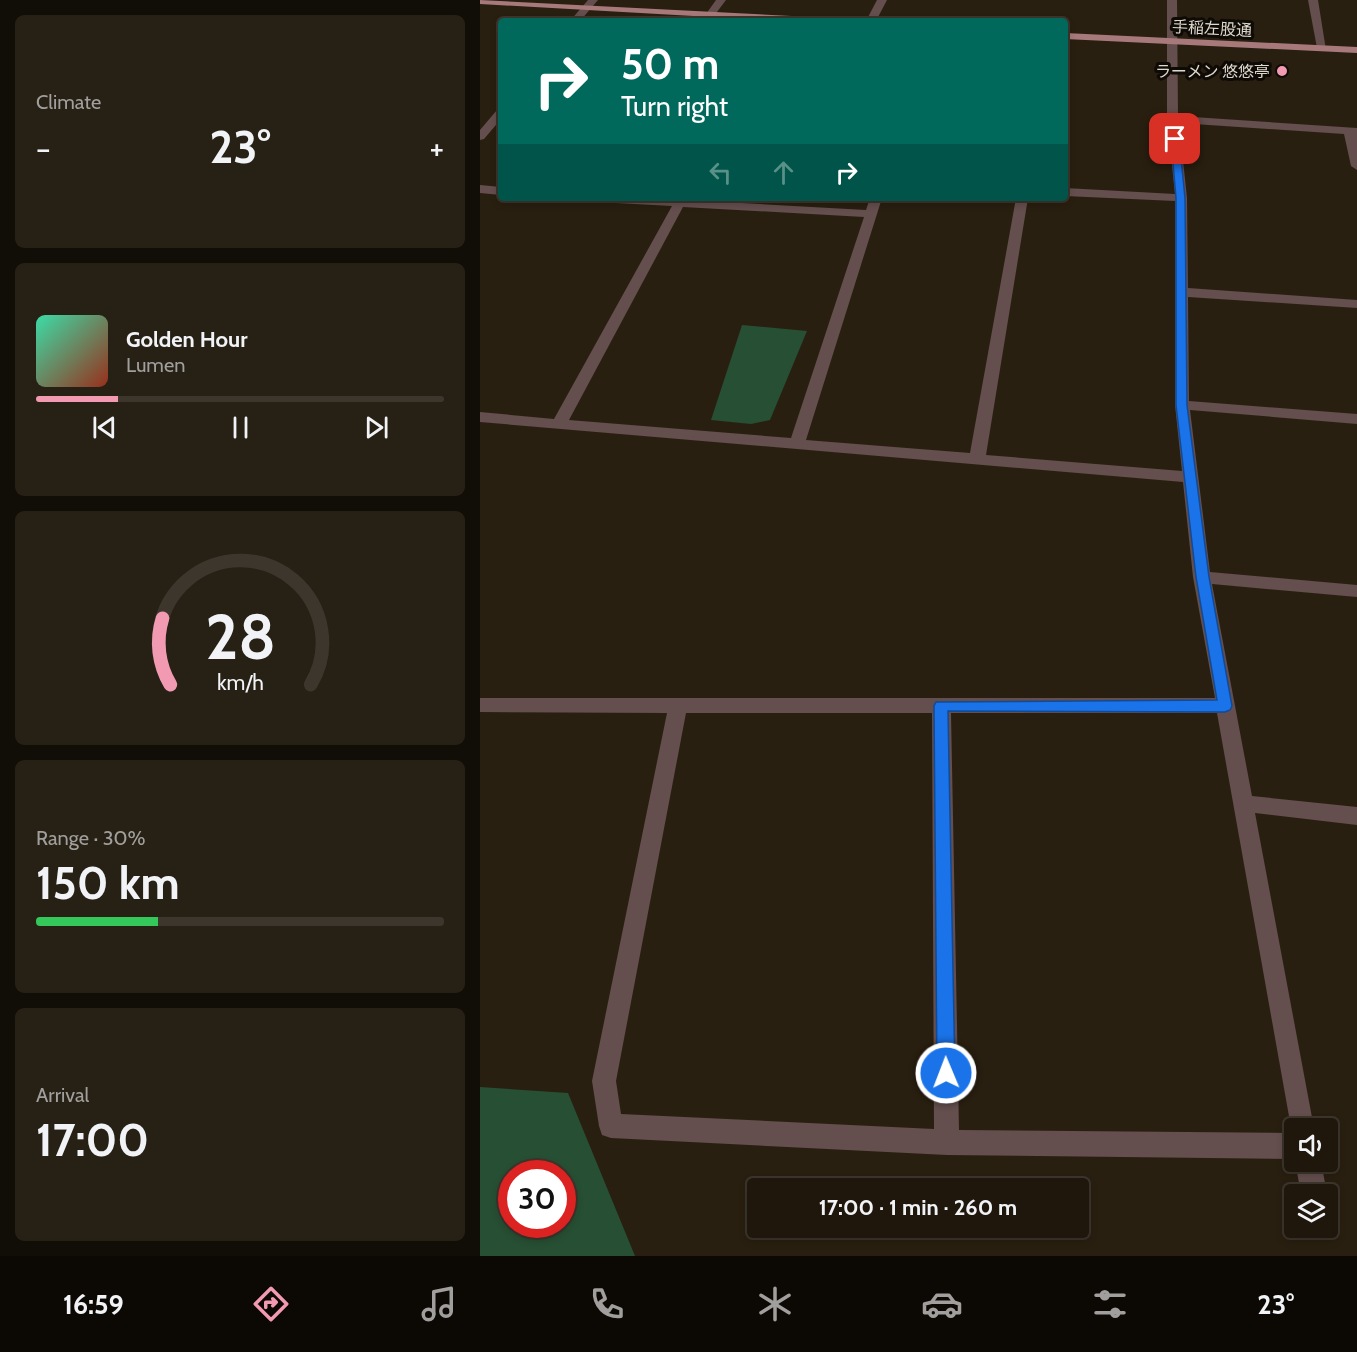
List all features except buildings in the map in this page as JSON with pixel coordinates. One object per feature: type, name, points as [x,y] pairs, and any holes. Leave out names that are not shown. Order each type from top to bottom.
[{"type":"main road","points":[[480,1],[590,4],[761,18]]},
{"type":"main road","name":"手稲左股通","points":[[1068,36],[1357,50]]},
{"type":"street","points":[[711,14],[721,0]]},
{"type":"street","points":[[873,18],[882,0]]},
{"type":"street","points":[[1172,0],[1173,120],[1180,198],[1182,405],[1190,477],[1202,577],[1300,1118]]},
{"type":"street","points":[[1313,0],[1322,48]]},
{"type":"street","points":[[578,18],[590,4]]},
{"type":"street","points":[[480,137],[498,116]]},
{"type":"street","points":[[1173,120],[1353,131],[1357,166]]},
{"type":"street","points":[[480,189],[498,191]]},
{"type":"street","points":[[1068,192],[1180,198]]},
{"type":"street","points":[[559,424],[680,201],[871,214]]},
{"type":"street","points":[[797,444],[875,201]]},
{"type":"street","points":[[977,459],[1021,201]]},
{"type":"street","points":[[1181,292],[1357,304]]},
{"type":"street","points":[[1182,405],[1357,419]]},
{"type":"street","points":[[480,417],[1190,477]]},
{"type":"street","points":[[1202,577],[1357,591]]},
{"type":"street","points":[[480,705],[1225,706]]},
{"type":"street","points":[[678,705],[604,1082],[611,1126],[947,1142],[1284,1146]]},
{"type":"street","points":[[941,706],[947,1142]]},
{"type":"street","points":[[1242,803],[1357,816]]},
{"type":"green space","points":[[742,325],[807,331],[770,420],[751,424],[711,420]]},
{"type":"green space","points":[[480,1087],[568,1093],[635,1256],[480,1256]]},
{"type":"place","name":"ラーメン 悠悠亭","points":[[1282,71]]},
{"type":"route","points":[[946,1073],[941,706],[1225,706],[1202,577],[1182,405],[1180,198],[1175,139]]}]
